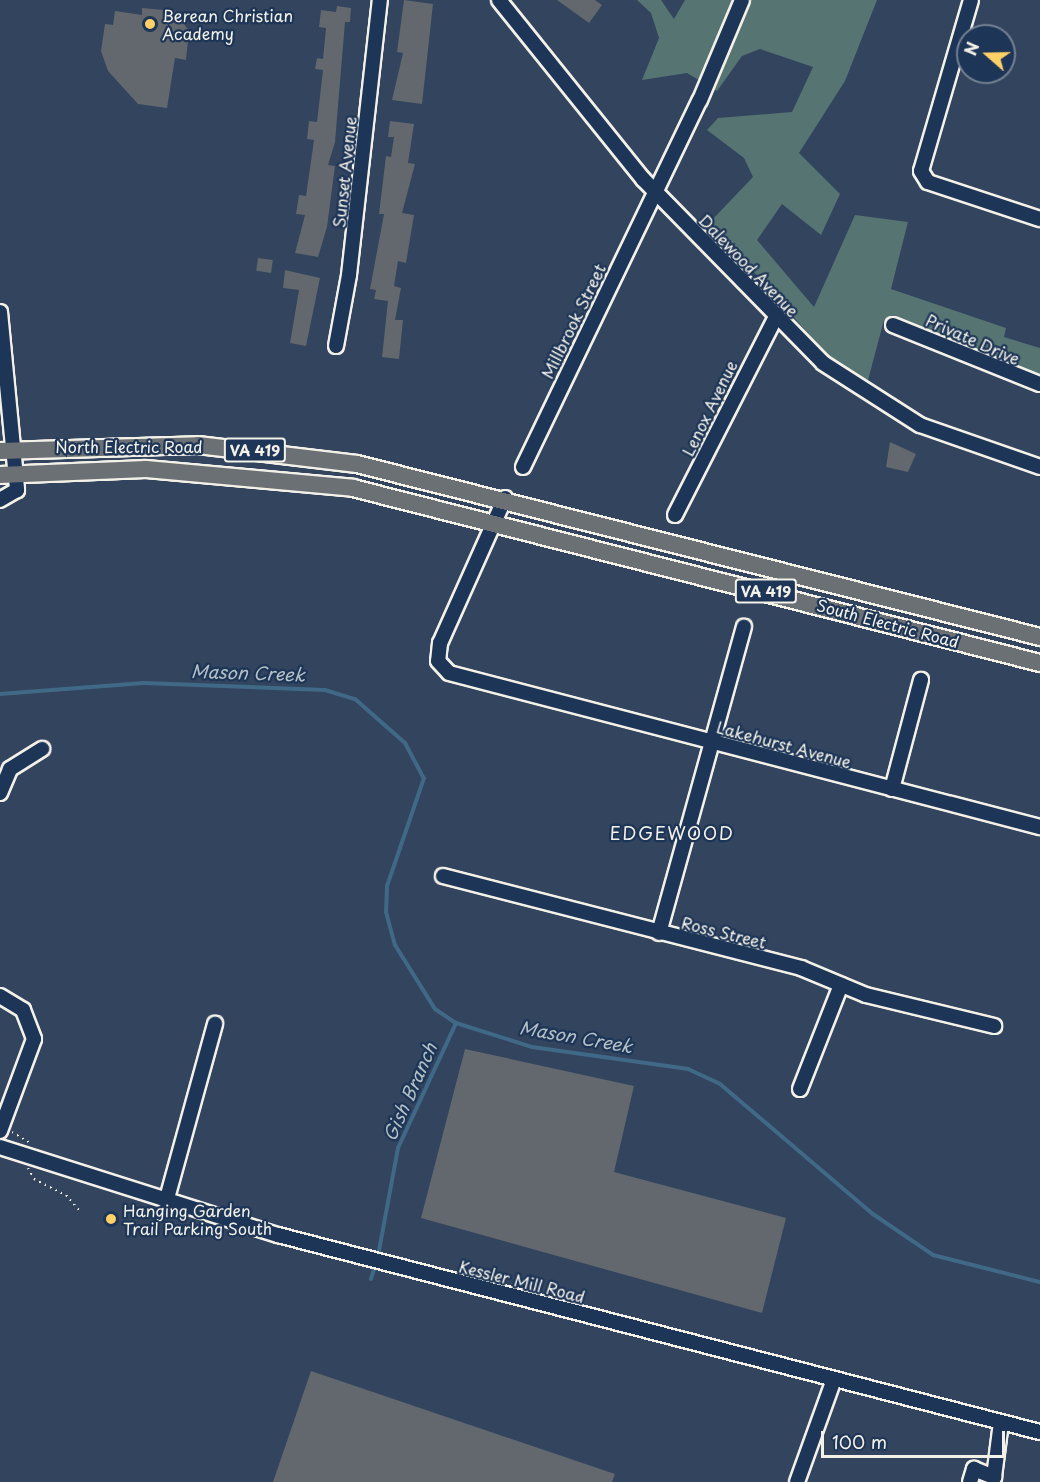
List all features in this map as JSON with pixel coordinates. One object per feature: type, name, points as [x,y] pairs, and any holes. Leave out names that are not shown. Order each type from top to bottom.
[{"type":"main road","name":"North Electric Road","points":[[7,450],[151,444],[266,450],[357,464],[506,498]]},
{"type":"main road","name":"North Electric Road","points":[[8,475],[146,469],[284,478],[492,520]]},
{"type":"main road","name":"South Electric Road","points":[[506,498],[1040,637]]},
{"type":"main road","name":"South Electric Road","points":[[492,520],[1040,663]]},
{"type":"street","name":"Sunset Avenue","points":[[336,346],[350,275],[380,0]]},
{"type":"street","name":"Dalewood Avenue","points":[[499,0],[511,6],[655,191],[823,363],[889,409],[958,442],[1040,467]]},
{"type":"street","name":"Millbrook Street","points":[[524,467],[655,191],[742,0]]},
{"type":"street","points":[[971,0],[921,171],[928,182],[1040,219]]},
{"type":"street","points":[[0,312],[8,475],[15,495],[0,500]]},
{"type":"street","name":"Lenox Avenue","points":[[675,515],[776,317]]},
{"type":"street","name":"Private Drive","points":[[893,325],[1040,384]]},
{"type":"street","points":[[492,520],[506,498]]},
{"type":"street","name":"Lakehurst Avenue","points":[[492,520],[437,653],[449,673],[520,695],[1040,827]]},
{"type":"street","points":[[659,933],[716,743],[744,627]]},
{"type":"street","points":[[892,789],[921,680]]},
{"type":"street","points":[[0,794],[10,769],[42,749]]},
{"type":"street","name":"Ross Street","points":[[443,876],[801,968],[842,984],[994,1026]]},
{"type":"street","points":[[800,1089],[842,984]]},
{"type":"street","points":[[0,996],[23,1010],[34,1039],[1,1129]]},
{"type":"street","points":[[166,1202],[215,1024]]},
{"type":"street","name":"Kessler Mill Road","points":[[0,1147],[166,1202],[368,1258],[1040,1432]]},
{"type":"street","points":[[796,1482],[834,1379]]},
{"type":"street","points":[[970,1482],[974,1469],[995,1479],[1001,1422]]},
{"type":"path","points":[[1,1129],[32,1146]]},
{"type":"path","points":[[28,1167],[34,1179],[66,1195],[79,1210]]},
{"type":"green space","points":[[637,0],[661,0],[674,19],[685,0],[877,0],[845,81],[799,153],[840,194],[821,235],[782,204],[757,240],[814,307],[855,215],[908,222],[891,289],[1006,328],[1004,337],[1040,348],[1040,378],[884,320],[867,384],[834,363],[710,222],[753,177],[744,158],[707,130],[718,118],[792,112],[813,67],[760,49],[742,56],[717,91],[687,73],[642,80],[659,38],[651,13]]},
{"type":"building","points":[[404,0],[433,4],[422,104],[392,100],[403,53],[397,52]]},
{"type":"building","points":[[557,0],[595,0],[602,5],[589,23]]},
{"type":"building","points":[[337,6],[351,8],[350,22],[345,22],[335,142],[328,165],[335,166],[327,227],[318,257],[295,253],[305,215],[296,214],[299,195],[306,196],[314,140],[307,139],[309,121],[317,122],[323,70],[315,69],[317,58],[323,59],[326,28],[319,27],[321,10],[336,12]]},
{"type":"building","points":[[142,8],[175,11],[189,31],[186,60],[175,58],[167,108],[138,104],[108,71],[101,51],[105,24],[113,25],[115,11],[142,15]]},
{"type":"building","points":[[390,121],[414,124],[408,163],[415,164],[402,213],[414,215],[406,263],[398,261],[394,286],[401,288],[395,320],[403,320],[399,359],[382,357],[388,301],[374,299],[376,290],[370,289],[384,214],[379,214],[386,156],[391,157],[394,137],[388,137]]},
{"type":"building","points":[[258,258],[273,260],[271,273],[256,271]]},
{"type":"building","points":[[285,270],[320,278],[306,346],[290,343],[299,290],[283,288]]},
{"type":"building","points":[[890,442],[916,454],[908,472],[886,467]]},
{"type":"building","points":[[465,1049],[634,1086],[614,1172],[786,1218],[762,1313],[421,1218]]},
{"type":"building","points":[[311,1371],[615,1474],[612,1482],[273,1482]]},
{"type":"waterway","name":"Mason Creek","points":[[0,694],[144,683],[325,690],[355,699],[405,743],[424,778],[387,886],[386,912],[395,945],[435,1009],[456,1023],[532,1047],[688,1069],[720,1084],[873,1214],[933,1255],[1040,1282]]},
{"type":"waterway","name":"Gish Branch","points":[[378,1256],[398,1148],[456,1023]]},
{"type":"waterway","name":"Gish Branch","points":[[371,1279],[376,1263]]},
{"type":"place","name":"Berean Christian Academy","points":[[150,24]]},
{"type":"place","name":"Hanging Garden Trail Parking South","points":[[111,1219]]},
{"type":"district","name":"EDGEWOOD","points":[[672,833]]}]
